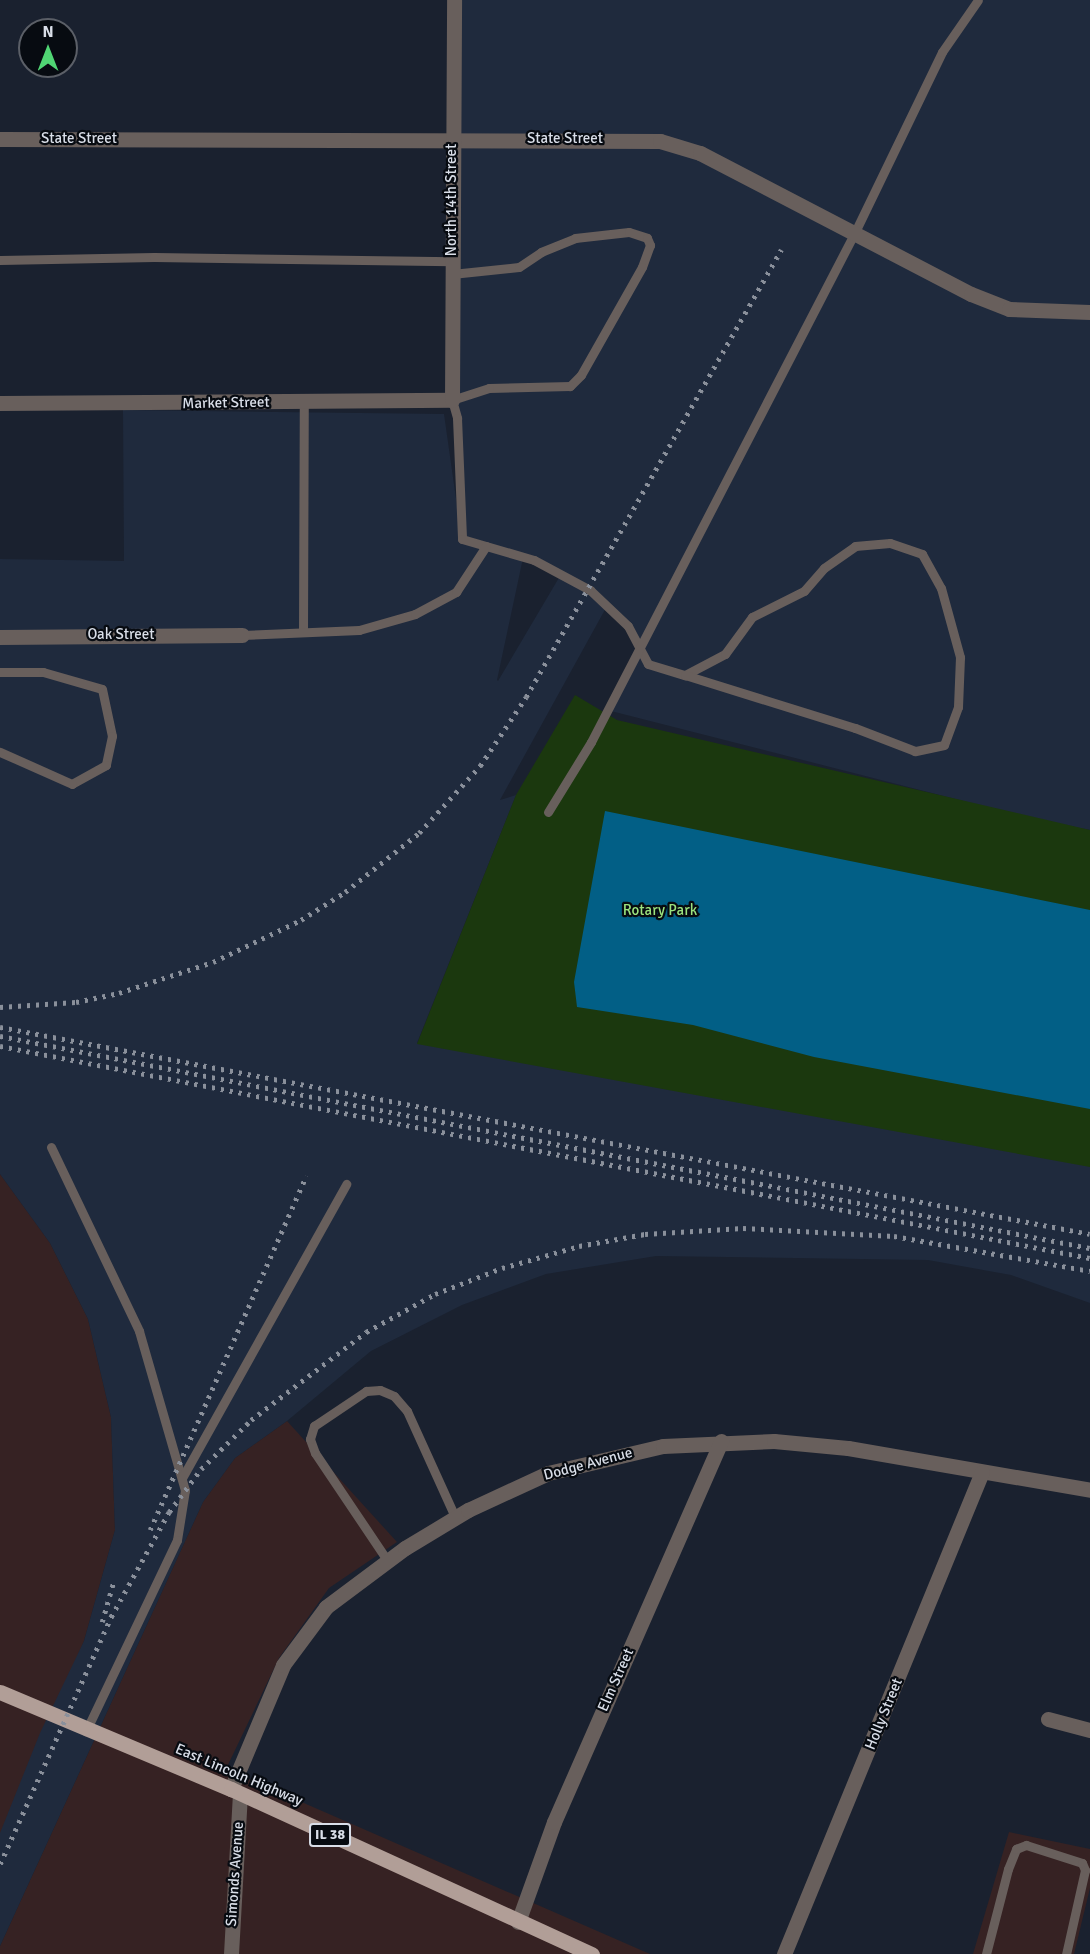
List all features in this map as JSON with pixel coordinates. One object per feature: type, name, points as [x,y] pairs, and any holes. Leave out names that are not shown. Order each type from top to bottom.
[{"type":"main road","name":"East Lincoln Highway","points":[[0,1692],[86,1731],[236,1791],[592,1954]]},
{"type":"street","name":"North 14th Street","points":[[452,400],[454,0]]},
{"type":"street","name":"State Street","points":[[0,139],[637,139],[672,144],[700,153],[971,294],[1009,309],[1090,312]]},
{"type":"street","name":"Market Street","points":[[0,403],[452,400]]},
{"type":"street","name":"Oak Street","points":[[0,637],[242,635]]},
{"type":"street","name":"Dodge Avenue","points":[[236,1791],[295,1645],[326,1607],[387,1560],[455,1517],[548,1473],[594,1460],[663,1446],[721,1442],[809,1443],[1090,1490]]},
{"type":"street","name":"Elm Street","points":[[518,1922],[554,1822],[721,1442]]},
{"type":"street","name":"Holly Street","points":[[784,1954],[982,1472]]},
{"type":"street","points":[[1048,1719],[1090,1730]]},
{"type":"street","name":"Simonds Avenue","points":[[231,1954],[236,1791]]},
{"type":"lane","points":[[548,812],[591,742],[855,232],[942,52],[978,0]]},
{"type":"lane","points":[[0,260],[154,256],[452,268],[519,267],[541,252],[575,238],[629,232],[647,238],[650,245],[642,267],[581,375],[570,386],[489,388],[452,400],[457,418],[462,539],[534,560],[590,590],[628,626],[648,664],[855,728],[915,751],[944,745],[958,707],[960,657],[940,588],[922,554],[890,543],[855,546],[824,568],[804,591],[752,617],[725,654],[685,675]]},
{"type":"lane","points":[[303,632],[304,402]]},
{"type":"lane","points":[[242,635],[359,630],[415,614],[456,592],[486,546]]},
{"type":"lane","points":[[0,672],[42,672],[102,689],[112,736],[106,765],[72,784],[0,752]]},
{"type":"lane","points":[[51,1148],[139,1331],[182,1478],[184,1507],[177,1540],[86,1731]]},
{"type":"lane","points":[[182,1478],[346,1184]]},
{"type":"lane","points":[[387,1560],[315,1453],[310,1439],[314,1426],[366,1391],[380,1390],[394,1396],[406,1411],[455,1517]]},
{"type":"lane","points":[[986,1954],[1008,1869],[1016,1849],[1026,1845],[1082,1863],[1085,1870],[1066,1954]]},
{"type":"shaded area","points":[[454,0],[1090,0],[1090,830],[1034,819],[607,710],[640,646],[607,606],[500,800],[516,795],[417,1043],[1090,1166],[1090,1303],[1011,1275],[928,1260],[656,1256],[546,1274],[462,1305],[371,1351],[287,1421],[235,1458],[203,1502],[0,1946],[0,1833],[40,1733],[84,1641],[115,1530],[111,1417],[88,1319],[50,1243],[0,1174],[0,559],[124,561],[123,410],[444,414],[460,527],[452,400]],"holes":[[[523,558],[560,576],[498,681]]]},
{"type":"shaded area","points":[[0,1174],[50,1243],[88,1319],[111,1417],[115,1530],[84,1641],[0,1837]]},
{"type":"shaded area","points":[[287,1421],[397,1542],[329,1588],[279,1658],[226,1769],[650,1954],[0,1954],[0,1946],[203,1502],[235,1458]]},
{"type":"shaded area","points":[[1009,1832],[1090,1849],[1090,1888],[1074,1954],[973,1954]]},
{"type":"green space","name":"Rotary Park","points":[[575,695],[617,720],[1090,830],[1090,1167],[417,1044],[516,795]]},
{"type":"water","points":[[605,811],[1090,910],[1090,1109],[814,1057],[693,1025],[577,1007],[574,982]]},
{"type":"railway","points":[[0,1007],[76,1002],[119,993],[213,962],[301,920],[345,892],[419,833],[480,766],[526,697],[781,250]]},
{"type":"railway","points":[[0,1027],[1090,1234]]},
{"type":"railway","points":[[0,1036],[1090,1248]]},
{"type":"railway","points":[[0,1046],[1090,1258]]},
{"type":"railway","points":[[150,1530],[306,1176]]},
{"type":"railway","points":[[111,1617],[169,1512],[201,1469],[251,1420],[366,1332],[435,1294],[502,1268],[579,1246],[645,1234],[743,1228],[894,1236],[1090,1271]]},
{"type":"railway","points":[[102,1622],[113,1584]]},
{"type":"railway","points":[[0,1864],[114,1610]]}]
